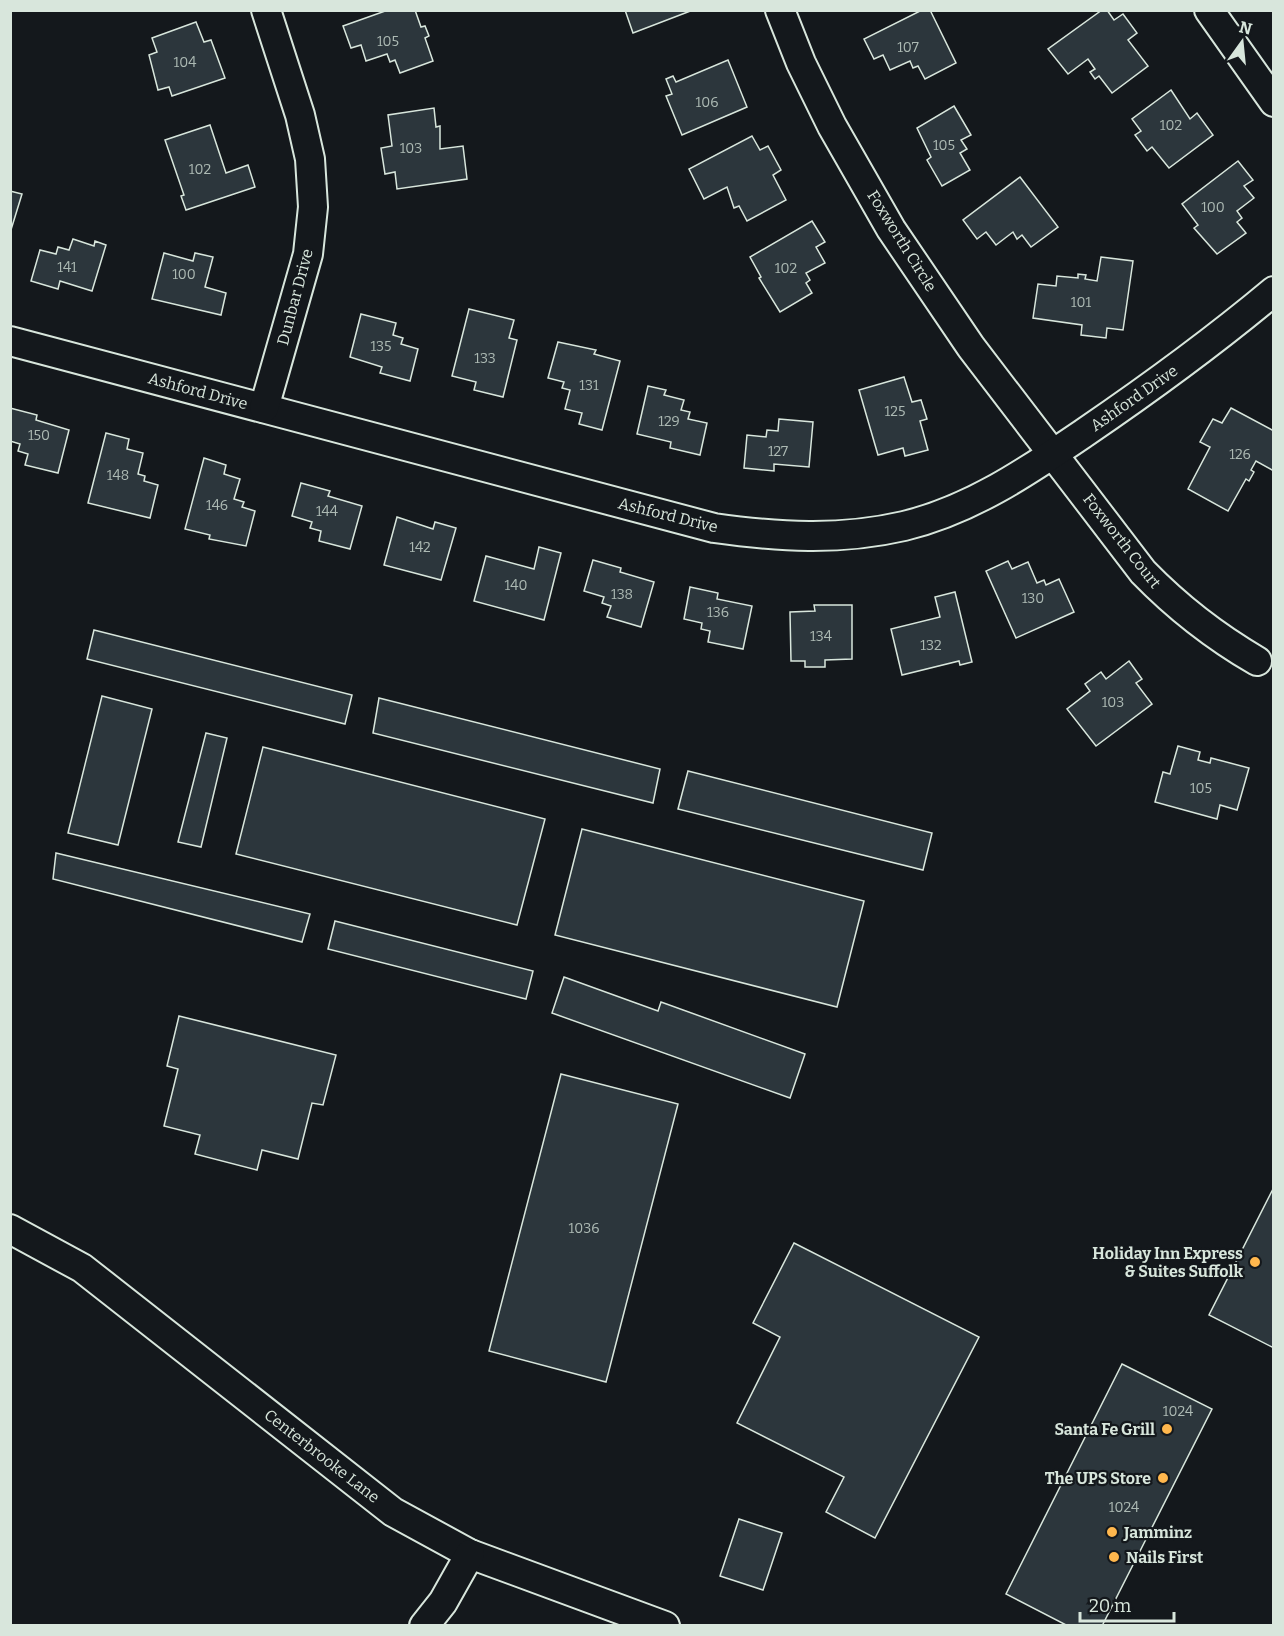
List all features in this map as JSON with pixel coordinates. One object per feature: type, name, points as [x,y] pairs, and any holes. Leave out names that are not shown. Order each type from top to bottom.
[{"type":"street","name":"Dunbar Drive","points":[[264,408],[308,254],[313,207],[310,159],[300,115],[266,10]]},
{"type":"street","name":"Foxworth Circle","points":[[780,10],[801,63],[832,126],[891,229],[971,347],[1054,453]]},
{"type":"street","points":[[1209,10],[1274,102]]},
{"type":"street","name":"Ashford Drive","points":[[10,341],[714,528],[781,537],[848,535],[903,526],[967,506],[1054,453],[1150,388],[1274,291]]},
{"type":"street","name":"Foxworth Court","points":[[1054,453],[1143,572],[1172,602],[1212,635],[1257,661]]},
{"type":"street","name":"Centerbrooke Lane","points":[[10,1229],[82,1268],[393,1512],[470,1554],[665,1626]]},
{"type":"street","points":[[424,1626],[443,1602],[470,1554]]},
{"type":"building","points":[[388,10],[415,10],[421,27],[425,26],[429,36],[425,38],[433,61],[400,73],[395,60],[390,62],[387,54],[366,61],[361,45],[351,48],[343,26]]},
{"type":"building","points":[[625,10],[693,10],[633,33]]},
{"type":"building","points":[[922,10],[930,10],[956,63],[925,79],[918,66],[913,68],[910,61],[890,70],[883,55],[874,59],[864,39]]},
{"type":"building","points":[[1102,10],[1107,10],[1114,20],[1123,14],[1137,33],[1128,40],[1148,66],[1112,93],[1099,76],[1095,79],[1090,72],[1095,69],[1088,59],[1068,74],[1048,49]]},
{"type":"building","points":[[196,22],[204,42],[211,40],[225,78],[172,96],[169,87],[158,90],[149,55],[157,52],[152,38]]},
{"type":"building","points":[[728,60],[747,107],[682,135],[666,96],[672,94],[666,79],[673,76],[676,82]]},
{"type":"building","points":[[1171,90],[1190,119],[1197,113],[1213,135],[1169,168],[1152,147],[1147,151],[1135,135],[1141,131],[1132,119]]},
{"type":"building","points":[[954,106],[971,135],[961,140],[967,149],[960,153],[970,170],[942,186],[927,160],[931,157],[917,128]]},
{"type":"building","points":[[434,108],[436,127],[440,126],[440,149],[463,146],[467,179],[397,189],[395,172],[385,174],[381,148],[392,146],[388,115]]},
{"type":"building","points":[[210,125],[226,173],[248,165],[255,187],[186,210],[181,196],[184,195],[165,140]]},
{"type":"building","points":[[752,136],[760,150],[768,146],[781,170],[773,175],[786,200],[747,221],[739,206],[734,208],[727,187],[704,199],[689,169]]},
{"type":"building","points":[[1238,161],[1253,180],[1244,186],[1254,198],[1237,211],[1242,218],[1237,222],[1246,233],[1217,254],[1194,228],[1198,225],[1182,204]]},
{"type":"building","points":[[1020,177],[1058,227],[1031,247],[1022,235],[1017,239],[1013,232],[996,245],[986,232],[977,239],[963,220]]},
{"type":"building","points":[[10,191],[22,194],[10,233]]},
{"type":"building","points":[[812,221],[825,242],[816,247],[825,263],[806,273],[810,280],[806,283],[812,293],[780,312],[759,278],[761,277],[750,257]]},
{"type":"building","points":[[73,239],[94,246],[95,241],[106,245],[92,291],[60,281],[58,289],[31,281],[40,250],[56,254],[58,247],[69,250]]},
{"type":"building","points":[[164,253],[193,261],[195,253],[213,257],[205,287],[226,293],[221,315],[152,299]]},
{"type":"building","points":[[1101,257],[1133,261],[1123,330],[1107,328],[1106,338],[1081,335],[1082,325],[1033,318],[1038,284],[1056,286],[1057,276],[1078,278],[1078,274],[1086,275],[1085,279],[1097,281]]},
{"type":"building","points":[[469,309],[514,320],[509,338],[517,340],[503,397],[474,390],[476,382],[452,376]]},
{"type":"building","points":[[361,314],[396,323],[393,335],[403,338],[401,344],[418,349],[410,381],[380,373],[382,367],[350,357]]},
{"type":"building","points":[[558,342],[596,350],[594,354],[620,361],[602,430],[579,424],[582,413],[565,409],[570,390],[562,388],[564,382],[548,378]]},
{"type":"building","points":[[904,377],[912,402],[921,400],[927,419],[920,421],[928,450],[905,456],[903,448],[878,455],[859,390]]},
{"type":"building","points":[[648,386],[666,390],[664,395],[684,400],[681,410],[690,412],[688,419],[707,423],[700,455],[670,448],[671,442],[637,434]]},
{"type":"building","points":[[10,408],[37,415],[36,420],[69,430],[58,473],[25,465],[28,454],[18,451],[20,444],[10,441]]},
{"type":"building","points":[[1231,408],[1274,431],[1274,471],[1256,461],[1249,481],[1246,479],[1228,511],[1188,489],[1210,447],[1200,442],[1213,419],[1222,423]]},
{"type":"building","points":[[779,419],[813,422],[809,467],[774,464],[774,471],[744,468],[747,435],[766,437],[767,430],[778,431]]},
{"type":"building","points":[[106,433],[129,439],[127,449],[143,453],[138,474],[145,476],[144,481],[158,485],[150,518],[88,503]]},
{"type":"building","points":[[204,458],[226,465],[224,474],[240,479],[234,499],[244,502],[242,507],[255,511],[246,546],[209,539],[210,535],[185,529]]},
{"type":"building","points":[[301,483],[330,491],[328,496],[362,506],[350,549],[319,541],[321,531],[310,528],[312,522],[292,516]]},
{"type":"building","points":[[397,517],[433,529],[435,522],[456,528],[441,580],[384,565]]},
{"type":"building","points":[[539,547],[561,553],[544,620],[474,601],[486,556],[534,569]]},
{"type":"building","points":[[593,560],[621,568],[620,572],[654,582],[641,627],[607,617],[611,606],[602,603],[604,597],[584,591]]},
{"type":"building","points":[[1008,561],[1012,569],[1028,562],[1037,583],[1044,580],[1046,585],[1059,579],[1074,612],[1016,638],[986,571]]},
{"type":"building","points":[[690,587],[718,593],[717,599],[752,606],[743,649],[708,642],[710,631],[701,629],[702,623],[684,619]]},
{"type":"building","points":[[955,592],[972,662],[960,665],[959,661],[902,675],[891,629],[940,617],[935,597]]},
{"type":"building","points":[[814,605],[852,605],[852,659],[825,660],[825,667],[805,667],[805,661],[791,661],[790,612],[815,611]]},
{"type":"building","points":[[94,630],[352,695],[345,724],[87,659]]},
{"type":"building","points":[[1129,661],[1142,679],[1136,683],[1152,704],[1096,746],[1067,709],[1090,691],[1085,684],[1101,672],[1106,679]]},
{"type":"building","points":[[102,696],[152,709],[118,845],[68,833]]},
{"type":"building","points":[[379,698],[660,769],[653,803],[373,733]]},
{"type":"building","points":[[206,733],[227,738],[201,847],[178,842]]},
{"type":"building","points":[[1178,746],[1200,752],[1198,760],[1210,763],[1211,758],[1249,768],[1237,810],[1220,805],[1217,819],[1155,802],[1163,772],[1170,774]]},
{"type":"building","points":[[263,747],[545,819],[517,925],[236,854]]},
{"type":"building","points":[[688,771],[932,833],[923,870],[678,809]]},
{"type":"building","points":[[582,829],[864,901],[837,1007],[555,935]]},
{"type":"building","points":[[56,853],[310,914],[302,942],[53,879]]},
{"type":"building","points":[[335,921],[533,971],[526,999],[328,949]]},
{"type":"building","points":[[564,977],[658,1011],[661,1002],[805,1054],[790,1098],[552,1013]]},
{"type":"building","points":[[179,1016],[336,1055],[323,1105],[312,1103],[298,1159],[262,1150],[257,1170],[195,1154],[200,1135],[164,1126],[178,1069],[167,1066]]},
{"type":"building","points":[[561,1074],[678,1104],[606,1382],[489,1351]]},
{"type":"building","name":"Holiday Inn Express & Suites Suffolk","points":[[1274,1187],[1274,1348],[1209,1315]]},
{"type":"building","points":[[794,1243],[979,1337],[875,1538],[826,1512],[844,1477],[737,1423],[780,1337],[753,1323]]},
{"type":"building","points":[[1122,1364],[1212,1409],[1102,1626],[1068,1626],[1006,1594]]},
{"type":"building","points":[[739,1519],[782,1533],[763,1590],[720,1576]]},
{"type":"place","name":"Holiday Inn Express & Suites Suffolk","points":[[1255,1262]]},
{"type":"place","name":"Santa Fe Grill","points":[[1167,1429]]},
{"type":"place","name":"The UPS Store","points":[[1163,1478]]},
{"type":"place","name":"Jamminz","points":[[1112,1532]]},
{"type":"place","name":"Nails First","points":[[1114,1557]]}]
